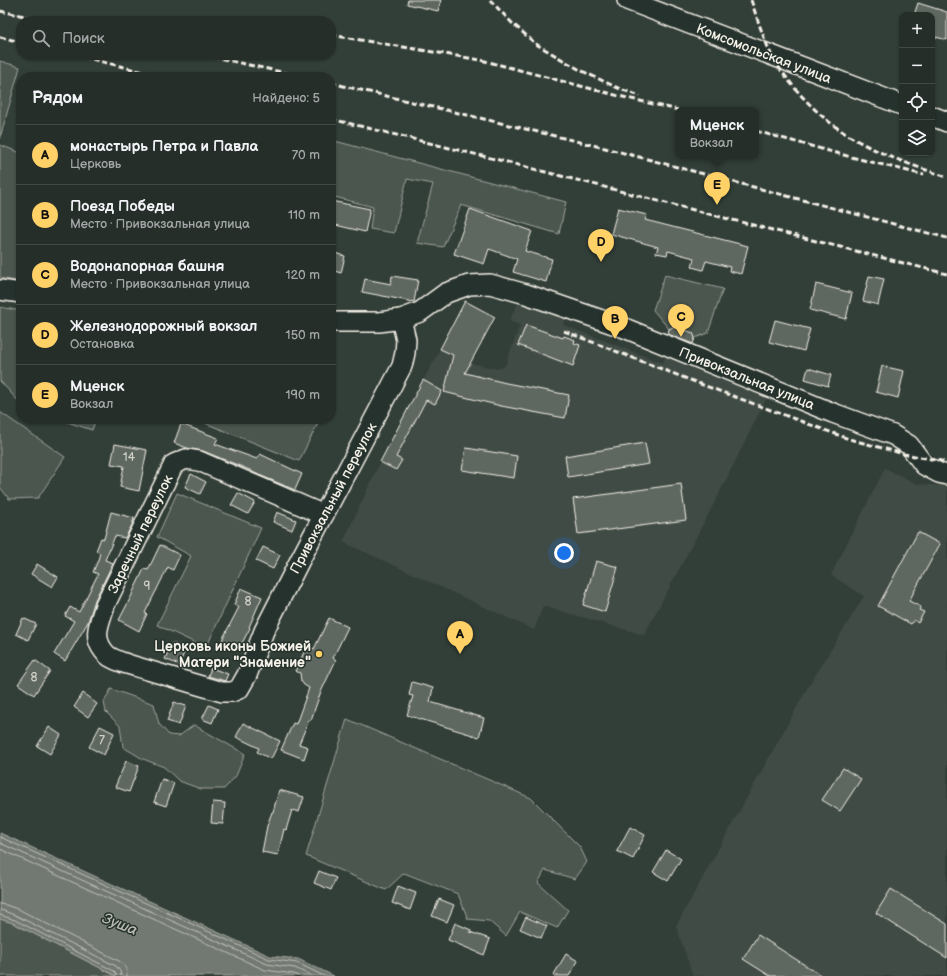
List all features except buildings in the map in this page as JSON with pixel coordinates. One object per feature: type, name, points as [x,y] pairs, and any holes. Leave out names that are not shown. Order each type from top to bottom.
[{"type":"street","name":"Комсомольская улица","points":[[627,0],[899,104]]},
{"type":"street","points":[[935,117],[947,122]]},
{"type":"street","name":"Привокзальная улица","points":[[401,319],[420,312],[446,293],[469,285],[490,284],[526,294],[622,327],[833,413],[893,435],[909,445],[924,465],[939,473],[947,475]]},
{"type":"street","points":[[0,290],[16,293]]},
{"type":"street","points":[[336,322],[379,322],[401,319]]},
{"type":"street","name":"Привокзальный переулок","points":[[99,644],[104,652],[112,658],[222,692],[232,692],[239,689],[247,675],[264,631],[402,366],[406,340],[401,319]]},
{"type":"street","name":"Заречный переулок","points":[[99,644],[97,636],[98,628],[105,605],[174,464],[186,459],[199,461],[324,515]]},
{"type":"shaded area","points":[[0,61],[20,67],[19,72],[16,72],[16,81],[0,138]]},
{"type":"shaded area","points":[[336,141],[566,202],[559,234],[461,205],[443,247],[417,243],[433,184],[407,179],[394,233],[370,229],[373,207],[336,197]]},
{"type":"shaded area","points":[[0,145],[16,151],[16,281],[0,278]]},
{"type":"shaded area","points":[[665,275],[723,289],[708,333],[695,338],[693,333],[675,327],[669,329],[653,310]]},
{"type":"shaded area","points":[[518,303],[565,319],[563,325],[663,363],[665,357],[767,398],[719,494],[644,635],[543,606],[534,630],[343,542],[380,462],[440,349],[470,363],[497,369],[505,366],[520,325],[509,321]]},
{"type":"shaded area","points":[[0,307],[16,310],[16,399],[0,381]]},
{"type":"shaded area","points":[[0,412],[65,457],[38,498],[9,499],[0,487]]},
{"type":"shaded area","points":[[73,424],[94,424],[92,430]]},
{"type":"shaded area","points":[[207,424],[318,424],[299,461]]},
{"type":"shaded area","points":[[885,468],[917,484],[947,486],[947,976],[693,976],[676,926],[808,687],[864,596],[831,575]]},
{"type":"shaded area","points":[[177,493],[261,528],[206,648],[157,625],[191,556],[157,537]]},
{"type":"shaded area","points":[[111,689],[154,704],[159,724],[169,735],[179,736],[194,725],[245,754],[236,776],[224,789],[201,789],[179,781],[164,767],[143,759],[123,747],[120,726],[106,712],[104,702]]},
{"type":"shaded area","points":[[347,719],[531,798],[580,847],[587,862],[575,879],[545,870],[538,883],[568,910],[557,928],[520,912],[506,936],[489,921],[468,919],[458,894],[404,873],[386,890],[306,856]]},
{"type":"shaded area","points":[[0,919],[13,923],[116,976],[0,976]]},
{"type":"water","name":"Зуша","points":[[0,833],[270,956],[298,959],[334,976],[116,976],[13,923],[0,919]]},
{"type":"railway","points":[[490,0],[512,23],[536,44],[580,70],[620,89],[640,96]]},
{"type":"railway","points":[[751,0],[773,58],[794,87],[817,111],[843,132],[868,146],[907,163],[947,177]]},
{"type":"railway","points":[[0,11],[24,16]]},
{"type":"railway","points":[[336,36],[481,60],[675,109]]},
{"type":"railway","points":[[0,37],[16,41]]},
{"type":"railway","points":[[95,60],[144,72]]},
{"type":"railway","points":[[227,60],[281,72]]},
{"type":"railway","points":[[336,84],[605,148],[947,238]]},
{"type":"railway","points":[[336,120],[503,161],[947,274]]},
{"type":"railway","points":[[759,132],[924,175]]},
{"type":"railway","points":[[564,331],[703,385],[849,439],[904,454],[947,462]]},
{"type":"place","name":"Мценск","points":[[717,205]]},
{"type":"place","name":"Железнодорожный вокзал","points":[[601,262]]},
{"type":"place","name":"Водонапорная башня","points":[[681,337]]},
{"type":"place","name":"Поезд Победы","points":[[615,339]]},
{"type":"place","name":"Церковь иконы Божией Матери \"Знамение\"","points":[[319,654]]},
{"type":"place","name":"монастырь Петра и Павла","points":[[460,654]]}]
